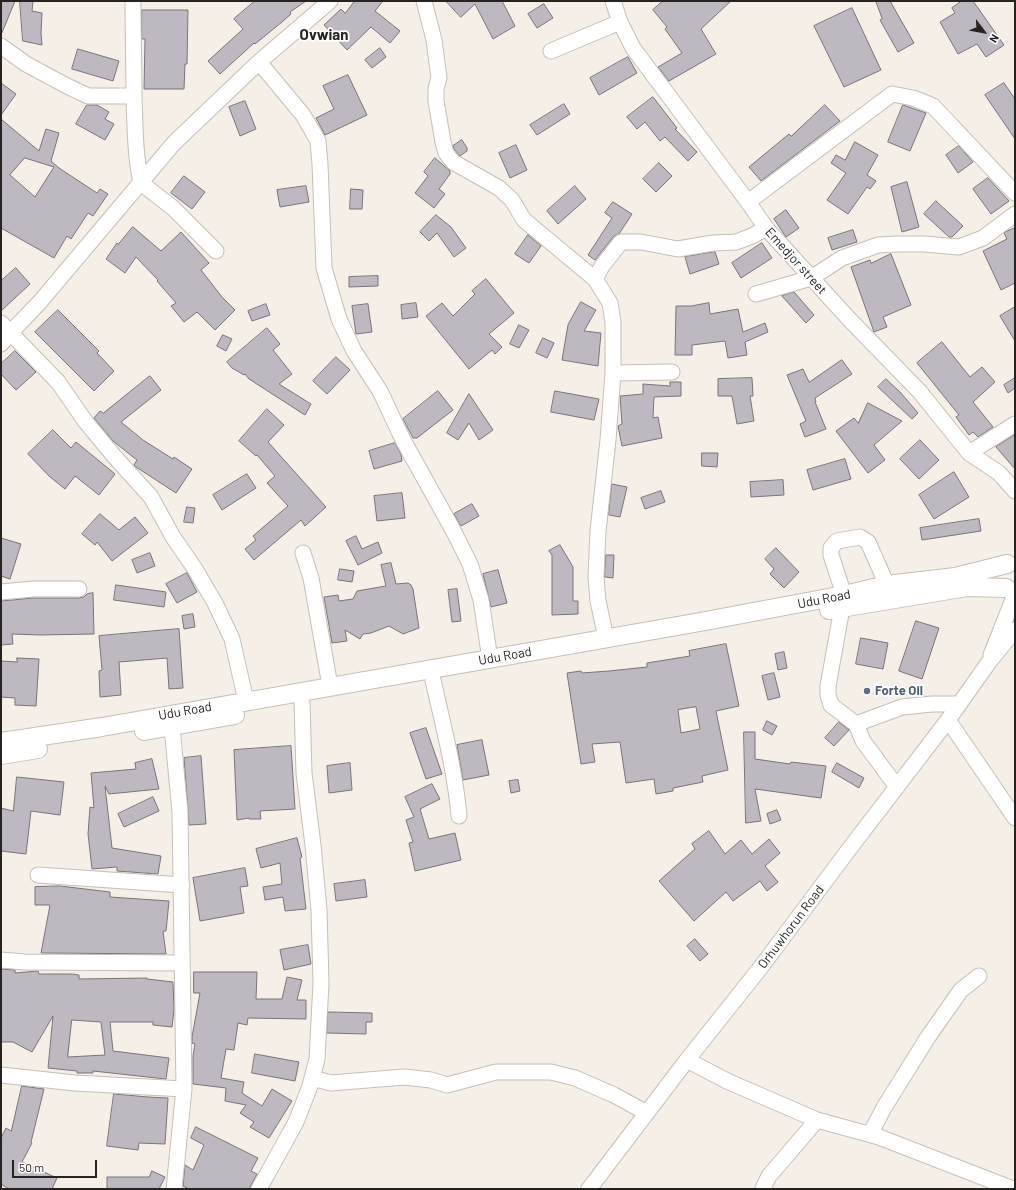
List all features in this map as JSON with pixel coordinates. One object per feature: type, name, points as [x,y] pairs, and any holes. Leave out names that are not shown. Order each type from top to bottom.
[{"type":"main road","name":"Udu Road","points":[[1,755],[172,727],[620,646],[699,634],[843,601],[887,585],[955,576],[1011,560]]},
{"type":"main road","points":[[1011,560],[1004,576],[1012,594]]},
{"type":"main road","name":"Udu Road","points":[[1,742],[102,726],[700,622],[843,601],[967,587],[1012,594]]},
{"type":"street","points":[[133,1],[134,96],[137,163],[141,182],[173,208],[216,251]]},
{"type":"street","points":[[1,344],[6,327],[40,303],[174,143],[259,62],[330,1]]},
{"type":"street","points":[[424,1],[434,40],[439,78],[436,88],[436,101],[446,153],[454,162],[499,188],[512,200],[524,220],[595,279],[610,303],[613,322],[613,373],[608,440],[598,531],[596,577],[598,601],[606,638]]},
{"type":"street","name":"Emedjor street","points":[[613,1],[620,22],[633,48],[766,228],[849,320],[920,392],[969,453],[999,473],[1015,492]]},
{"type":"street","points":[[550,51],[620,22]]},
{"type":"street","points":[[1,46],[26,64],[88,96],[134,96]]},
{"type":"street","points":[[259,62],[303,115],[318,142],[324,268],[339,319],[354,351],[380,391],[403,440],[453,530],[470,564],[480,600],[490,659]]},
{"type":"street","points":[[748,202],[892,94],[913,98],[933,106],[1015,193]]},
{"type":"street","points":[[756,294],[811,278],[842,258],[878,245],[918,244],[958,247],[983,238],[1015,214]]},
{"type":"street","points":[[595,279],[602,266],[621,242],[641,242],[678,249],[713,243],[736,242],[752,236],[766,228]]},
{"type":"street","points":[[6,327],[58,382],[85,421],[151,497],[173,537],[195,569],[215,603],[232,639],[246,700]]},
{"type":"street","points":[[613,373],[672,372]]},
{"type":"street","points":[[969,453],[1015,424]]},
{"type":"street","points":[[887,585],[868,542],[860,537],[837,540],[831,548],[831,555],[843,601],[828,686],[828,695],[831,705],[856,724],[863,741],[897,787]]},
{"type":"street","points":[[303,553],[311,578],[330,686]]},
{"type":"street","points":[[1,592],[33,589],[78,589]]},
{"type":"street","name":"Orhuwhorun Road","points":[[989,662],[1012,594]]},
{"type":"street","name":"Orhuwhorun Road","points":[[589,1189],[687,1060],[761,967],[948,720],[989,662],[1015,630]]},
{"type":"street","points":[[432,680],[457,790],[459,816]]},
{"type":"street","points":[[258,1189],[296,1122],[312,1078],[317,1059],[320,991],[319,910],[304,773],[302,703]]},
{"type":"street","points":[[856,724],[902,707],[932,704],[959,704]]},
{"type":"street","points":[[948,720],[1015,818]]},
{"type":"street","points":[[172,727],[180,812],[184,1088],[174,1189]]},
{"type":"street","points":[[38,876],[182,885]]},
{"type":"street","points":[[1,960],[24,962],[182,964]]},
{"type":"street","points":[[870,1134],[885,1106],[928,1037],[961,990],[979,976]]},
{"type":"street","points":[[687,1060],[727,1082],[817,1120],[879,1137],[1013,1189]]},
{"type":"street","points":[[312,1078],[331,1083],[404,1077],[431,1080],[447,1084],[496,1072],[551,1072],[582,1081],[614,1095],[647,1113]]},
{"type":"street","points":[[1,1076],[75,1083],[184,1088]]},
{"type":"street","points":[[764,1189],[769,1176],[817,1120]]},
{"type":"building","points":[[1,1],[15,1],[1,35]]},
{"type":"building","points":[[20,1],[33,1],[32,11],[42,13],[42,45],[23,41]]},
{"type":"building","points":[[255,1],[306,1],[290,12],[291,14],[282,22],[255,44],[254,43],[220,74],[208,61],[243,29],[234,19]]},
{"type":"building","points":[[355,1],[383,1],[375,11],[400,31],[390,43],[371,27],[347,50],[324,25],[341,9],[345,13]]},
{"type":"building","points":[[446,1],[502,1],[515,26],[493,39],[475,4],[461,17]]},
{"type":"building","points":[[663,1],[731,1],[701,29],[716,54],[669,81],[658,67],[682,53],[665,29],[667,27],[653,10]]},
{"type":"building","points":[[876,1],[890,1],[914,43],[898,52],[880,20],[882,19]]},
{"type":"building","points":[[962,1],[973,1],[1004,45],[986,57],[977,44],[958,54],[940,22],[955,13],[952,8]]},
{"type":"building","points":[[544,4],[553,18],[537,28],[528,14]]},
{"type":"building","points":[[852,8],[881,70],[844,87],[814,26]]},
{"type":"building","points":[[142,10],[188,10],[187,64],[185,64],[184,89],[144,89],[145,39],[142,39]]},
{"type":"building","points":[[380,48],[386,57],[372,68],[365,60]]},
{"type":"building","points":[[78,49],[119,61],[113,81],[72,69]]},
{"type":"building","points":[[628,57],[637,73],[599,95],[590,78]]},
{"type":"building","points":[[348,75],[367,115],[325,135],[316,118],[334,109],[323,86]]},
{"type":"building","points":[[1,83],[16,94],[1,115]]},
{"type":"building","points":[[1004,83],[1015,99],[1015,139],[985,95]]},
{"type":"building","points":[[653,97],[677,128],[675,129],[697,152],[688,161],[665,137],[660,141],[645,122],[637,129],[627,117]]},
{"type":"building","points":[[245,101],[256,129],[240,136],[229,107]]},
{"type":"building","points":[[564,104],[570,114],[537,135],[530,125]]},
{"type":"building","points":[[87,105],[97,105],[109,112],[105,119],[114,124],[105,140],[76,124]]},
{"type":"building","points":[[825,105],[840,121],[761,181],[749,167],[789,134],[791,136]]},
{"type":"building","points":[[903,105],[926,113],[910,151],[888,142]]},
{"type":"building","points":[[1,119],[39,151],[46,129],[59,133],[51,161],[97,193],[100,189],[108,194],[93,216],[88,213],[71,239],[67,236],[54,258],[1,228]],"holes":[[[25,158],[54,167],[35,197],[10,175]]]},
{"type":"building","points":[[462,140],[467,148],[467,151],[460,156],[453,146]]},
{"type":"building","points":[[855,142],[878,155],[867,175],[876,181],[870,189],[867,187],[848,214],[827,200],[846,173],[831,163],[836,155],[845,160]]},
{"type":"building","points":[[516,145],[527,170],[510,178],[499,153]]},
{"type":"building","points":[[959,146],[973,162],[958,173],[946,155]]},
{"type":"building","points":[[435,158],[450,171],[450,174],[439,189],[445,194],[434,208],[415,193],[428,176],[424,172]]},
{"type":"building","points":[[659,163],[672,176],[656,192],[643,179]]},
{"type":"building","points":[[184,176],[205,192],[192,209],[171,193]]},
{"type":"building","points":[[988,178],[1009,201],[991,214],[973,189]]},
{"type":"building","points":[[907,182],[919,227],[902,232],[891,187]]},
{"type":"building","points":[[306,186],[309,202],[280,207],[277,190]]},
{"type":"building","points":[[575,186],[586,199],[558,224],[547,211]]},
{"type":"building","points":[[351,189],[363,190],[362,209],[350,209]]},
{"type":"building","points":[[936,201],[963,226],[952,237],[949,237],[924,214]]},
{"type":"building","points":[[613,202],[632,214],[619,234],[614,236],[595,260],[588,255],[612,218],[605,213]]},
{"type":"building","points":[[786,210],[799,228],[786,237],[774,219]]},
{"type":"building","points":[[436,215],[451,227],[466,248],[454,257],[437,233],[429,241],[420,232]]},
{"type":"building","points":[[133,227],[161,251],[181,232],[209,263],[201,270],[222,297],[235,310],[215,330],[197,312],[184,322],[171,306],[176,303],[157,281],[158,280],[136,257],[125,273],[106,259],[117,243],[118,244]]},
{"type":"building","points":[[1015,228],[1015,283],[1001,290],[983,251],[1007,239],[1004,233]]},
{"type":"building","points":[[853,230],[857,242],[832,250],[828,238]]},
{"type":"building","points":[[528,235],[541,246],[529,263],[515,254]]},
{"type":"building","points":[[762,243],[772,258],[741,278],[732,263]]},
{"type":"building","points":[[715,252],[719,264],[690,274],[685,257]]},
{"type":"building","points":[[891,254],[911,305],[883,317],[887,327],[874,332],[851,267],[870,260],[871,263]]},
{"type":"building","points":[[16,268],[30,284],[1,311],[1,281]]},
{"type":"building","points":[[378,276],[378,286],[349,287],[349,277]]},
{"type":"building","points":[[486,279],[514,313],[489,334],[502,347],[495,354],[492,350],[469,369],[426,316],[442,303],[453,316],[475,294],[472,291]]},
{"type":"building","points":[[794,292],[814,315],[806,323],[782,296]]},
{"type":"building","points":[[581,302],[596,310],[584,331],[601,333],[598,366],[562,360],[568,325]]},
{"type":"building","points":[[416,303],[418,317],[402,319],[401,305]]},
{"type":"building","points":[[709,303],[710,314],[738,309],[743,332],[765,323],[768,332],[745,342],[747,355],[728,358],[725,341],[692,345],[692,355],[675,355],[676,306],[691,306]]},
{"type":"building","points":[[266,304],[270,315],[252,321],[248,311]]},
{"type":"building","points":[[368,304],[372,332],[356,334],[352,306]]},
{"type":"building","points":[[1015,307],[1015,341],[1000,316]]},
{"type":"building","points":[[58,310],[99,351],[97,353],[114,371],[94,391],[35,332]]},
{"type":"building","points":[[519,325],[529,330],[519,348],[510,344]]},
{"type":"building","points":[[267,328],[280,344],[273,350],[292,374],[279,384],[311,404],[305,415],[249,379],[245,374],[244,375],[232,368],[227,362]]},
{"type":"building","points":[[223,335],[232,339],[226,351],[217,346]]},
{"type":"building","points":[[543,338],[554,343],[547,358],[536,353]]},
{"type":"building","points":[[942,342],[970,377],[982,367],[995,382],[973,402],[993,427],[978,437],[973,432],[969,435],[956,417],[959,415],[917,363]]},
{"type":"building","points":[[15,351],[36,372],[16,390],[1,374],[1,364]]},
{"type":"building","points":[[336,357],[350,370],[327,394],[313,381]]},
{"type":"building","points":[[842,360],[852,374],[815,398],[815,402],[826,429],[805,437],[800,424],[806,421],[787,375],[803,369],[809,382]]},
{"type":"building","points":[[150,376],[161,390],[121,422],[143,440],[192,469],[176,493],[136,467],[134,465],[137,460],[113,441],[94,418],[100,411],[103,413]]},
{"type":"building","points":[[752,378],[753,396],[750,396],[754,421],[737,424],[732,396],[718,396],[718,379]]},
{"type":"building","points":[[1015,378],[1015,388],[1008,393],[1004,385]]},
{"type":"building","points":[[886,379],[900,392],[918,413],[912,419],[878,387]]},
{"type":"building","points":[[670,382],[681,382],[681,396],[654,397],[653,418],[658,417],[662,438],[622,446],[618,426],[622,424],[620,396],[643,394],[643,384],[670,386]]},
{"type":"building","points":[[438,391],[453,410],[417,438],[413,438],[403,419]]},
{"type":"building","points":[[555,391],[599,399],[594,420],[551,412]]},
{"type":"building","points":[[469,394],[493,430],[479,440],[469,423],[458,440],[447,433]]},
{"type":"building","points":[[868,403],[902,421],[874,445],[885,460],[868,473],[836,431],[854,418],[858,423]]},
{"type":"building","points":[[267,409],[284,425],[268,442],[326,507],[305,526],[301,520],[254,560],[245,549],[256,540],[253,536],[288,506],[267,483],[275,476],[257,455],[256,456],[239,441]]},
{"type":"building","points":[[53,430],[71,448],[76,442],[115,474],[99,495],[75,476],[65,489],[49,476],[28,454]]},
{"type":"building","points":[[1015,435],[1015,469],[996,447]]},
{"type":"building","points":[[920,440],[939,460],[919,479],[900,459]]},
{"type":"building","points":[[395,443],[401,454],[402,461],[374,469],[369,451]]},
{"type":"building","points":[[702,453],[718,453],[717,467],[702,466]]},
{"type":"building","points":[[845,459],[851,479],[813,490],[807,470]]},
{"type":"building","points":[[954,472],[969,497],[934,519],[919,495]]},
{"type":"building","points":[[247,474],[256,488],[222,510],[213,495]]},
{"type":"building","points":[[783,480],[784,495],[751,497],[750,482]]},
{"type":"building","points":[[612,484],[627,487],[620,517],[609,515]]},
{"type":"building","points":[[661,491],[665,502],[645,509],[641,498]]},
{"type":"building","points":[[402,493],[405,518],[377,521],[374,496]]},
{"type":"building","points":[[472,504],[479,516],[461,526],[454,514]]},
{"type":"building","points":[[187,507],[195,508],[193,523],[184,522]]},
{"type":"building","points":[[100,514],[119,530],[135,517],[148,533],[112,561],[97,542],[95,545],[82,534]]},
{"type":"building","points":[[979,519],[981,531],[922,540],[920,528]]},
{"type":"building","points":[[356,536],[362,549],[378,542],[382,553],[358,565],[346,541]]},
{"type":"building","points":[[1,538],[21,544],[10,579],[1,576]]},
{"type":"building","points":[[560,545],[573,567],[573,601],[578,601],[578,614],[552,615],[552,555],[549,551]]},
{"type":"building","points":[[776,548],[799,572],[784,588],[770,574],[774,569],[765,559]]},
{"type":"building","points":[[150,553],[155,566],[137,573],[132,560]]},
{"type":"building","points":[[606,555],[614,555],[613,578],[605,577]]},
{"type":"building","points":[[391,563],[396,584],[408,583],[413,589],[419,628],[403,634],[389,626],[371,633],[363,634],[360,639],[345,630],[347,641],[332,643],[324,597],[338,595],[339,601],[353,599],[357,591],[386,586],[381,565]]},
{"type":"building","points":[[340,569],[354,571],[352,582],[338,580]]},
{"type":"building","points":[[498,570],[507,603],[491,607],[483,574]]},
{"type":"building","points":[[187,573],[197,592],[177,603],[166,584]]},
{"type":"building","points":[[116,585],[166,592],[164,607],[114,600]]},
{"type":"building","points":[[457,589],[461,621],[452,622],[448,590]]},
{"type":"building","points":[[93,593],[94,634],[12,634],[13,644],[1,645],[1,601],[33,598],[79,598]]},
{"type":"building","points":[[193,614],[195,627],[184,629],[182,616]]},
{"type":"building","points":[[916,621],[939,628],[922,679],[899,671]]},
{"type":"building","points":[[179,629],[183,688],[169,689],[167,658],[119,662],[121,695],[100,697],[99,671],[102,670],[99,636]]},
{"type":"building","points":[[861,638],[888,643],[883,669],[856,664]]},
{"type":"building","points":[[726,644],[739,706],[716,711],[728,770],[702,776],[703,782],[673,788],[673,791],[656,794],[654,779],[626,783],[620,742],[592,744],[595,762],[581,764],[567,673],[647,667],[647,663],[690,656],[689,651]],"holes":[[[696,707],[700,729],[681,733],[678,710]]]},
{"type":"building","points":[[784,652],[787,668],[778,670],[775,654]]},
{"type":"building","points":[[17,658],[39,659],[36,706],[15,705],[15,698],[1,697],[1,661],[17,662]]},
{"type":"building","points":[[774,673],[780,697],[768,700],[762,676]]},
{"type":"building","points":[[767,721],[777,726],[772,735],[763,730]]},
{"type":"building","points":[[839,722],[849,730],[834,746],[825,738]]},
{"type":"building","points":[[426,728],[442,774],[426,779],[410,733]]},
{"type":"building","points":[[744,732],[755,732],[755,759],[790,764],[791,762],[826,766],[821,798],[755,789],[761,821],[746,823]]},
{"type":"building","points":[[482,740],[489,775],[463,780],[457,745]]},
{"type":"building","points":[[291,746],[295,809],[260,811],[261,819],[249,818],[237,820],[234,750]]},
{"type":"building","points":[[201,756],[206,824],[189,825],[184,758]]},
{"type":"building","points":[[152,759],[159,789],[109,794],[105,786],[112,848],[161,856],[158,874],[117,871],[117,867],[92,869],[88,834],[90,807],[94,808],[91,773],[136,769],[135,763]]},
{"type":"building","points":[[350,763],[352,790],[329,793],[327,766]]},
{"type":"building","points":[[837,763],[864,778],[859,788],[832,772]]},
{"type":"building","points":[[17,777],[64,782],[60,815],[31,811],[26,854],[1,851],[1,808],[13,811]]},
{"type":"building","points":[[518,780],[520,791],[511,793],[509,781]]},
{"type":"building","points":[[432,784],[440,799],[420,809],[429,839],[455,833],[461,860],[415,871],[409,843],[413,842],[406,820],[414,817],[405,797]]},
{"type":"building","points":[[153,797],[159,811],[124,827],[118,814]]},
{"type":"building","points":[[777,810],[781,820],[770,824],[767,814]]},
{"type":"building","points":[[709,831],[725,854],[741,840],[752,854],[769,839],[780,853],[765,866],[778,882],[767,891],[760,881],[733,901],[726,892],[694,921],[659,881],[695,849],[692,844]]},
{"type":"building","points":[[297,838],[302,857],[300,858],[306,909],[285,911],[283,897],[265,900],[263,887],[282,884],[280,863],[261,868],[256,849]]},
{"type":"building","points":[[245,868],[248,886],[240,887],[244,913],[200,921],[193,878]]},
{"type":"building","points":[[365,880],[367,897],[336,901],[334,884]]},
{"type":"building","points":[[60,886],[110,892],[110,897],[169,901],[166,931],[163,931],[166,954],[41,953],[50,905],[35,905],[35,887]]},
{"type":"building","points":[[695,939],[708,954],[700,961],[687,946]]},
{"type":"building","points":[[308,945],[311,964],[284,970],[280,950]]},
{"type":"building","points":[[1,969],[15,970],[15,973],[38,971],[39,974],[72,974],[79,975],[79,979],[147,978],[173,982],[174,1010],[172,1027],[153,1025],[153,1022],[110,1022],[113,1051],[169,1058],[166,1079],[93,1071],[93,1073],[77,1073],[77,1071],[48,1068],[53,1016],[32,1052],[13,1042],[1,1042]],"holes":[[[72,1020],[101,1022],[105,1055],[68,1057]]]},
{"type":"building","points":[[194,972],[257,972],[256,999],[282,999],[287,977],[302,980],[297,1000],[306,1000],[306,1019],[248,1018],[247,1025],[238,1023],[234,1050],[226,1049],[221,1078],[244,1082],[242,1093],[262,1106],[272,1089],[292,1101],[269,1138],[250,1127],[254,1122],[240,1113],[246,1105],[225,1101],[226,1088],[193,1084],[193,1056],[195,1044],[192,1043],[192,1037],[200,993],[194,993]]},
{"type":"building","points":[[328,1012],[372,1013],[372,1022],[366,1022],[366,1034],[327,1033]]},
{"type":"building","points":[[255,1054],[299,1062],[295,1081],[252,1073]]},
{"type":"building","points":[[22,1086],[44,1089],[32,1143],[22,1162],[57,1178],[52,1189],[9,1189],[1,1184],[1,1138],[6,1128],[11,1131]]},
{"type":"building","points":[[114,1094],[168,1098],[165,1144],[139,1143],[138,1150],[107,1146]]},
{"type":"building","points":[[196,1127],[258,1158],[251,1171],[257,1174],[249,1189],[189,1189],[183,1186],[185,1165],[193,1170],[204,1145],[191,1138]]},
{"type":"building","points":[[152,1171],[165,1177],[159,1189],[107,1189],[107,1177],[149,1177]]},
{"type":"place","name":"Forte Oil","points":[[867,691]]},
{"type":"district","name":"Ovwian","points":[[324,35]]}]
